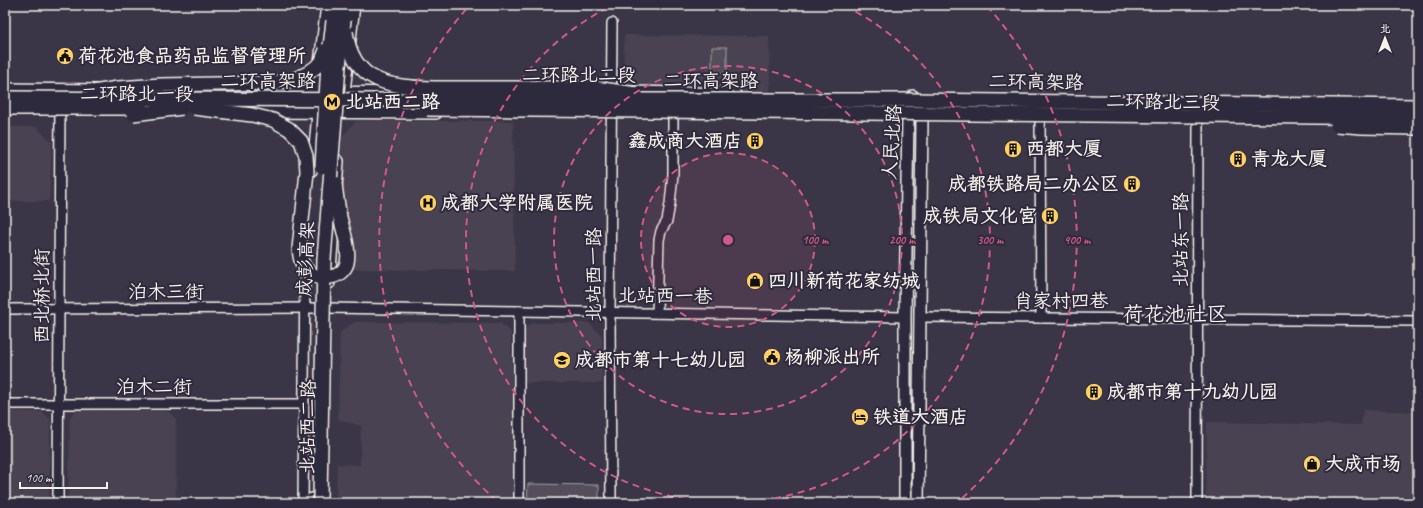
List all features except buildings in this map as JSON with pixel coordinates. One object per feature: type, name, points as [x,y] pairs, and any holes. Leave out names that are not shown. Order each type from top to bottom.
[{"type":"highway","points":[[336,5],[339,21],[347,38],[351,52],[360,67],[371,77],[389,84],[422,87],[594,88],[689,100]]},
{"type":"highway","points":[[5,94],[55,94],[161,85],[271,83],[293,80],[308,73],[321,63],[346,5]]},
{"type":"highway","name":"成彭高架","points":[[315,502],[324,260],[339,67],[339,21]]},
{"type":"highway","name":"成彭高架","points":[[315,502],[317,258],[328,64],[339,21]]},
{"type":"highway","name":"二环高架路","points":[[5,98],[55,94],[689,100],[910,100],[1418,106]]},
{"type":"highway","name":"二环高架路","points":[[5,108],[188,108],[1418,118]]},
{"type":"highway","points":[[5,114],[126,115],[188,108],[252,115],[273,120],[289,129],[301,141],[306,156],[307,172],[299,249],[301,261],[306,270],[316,276],[328,278],[341,272],[346,264],[348,253],[339,212],[331,159]]},
{"type":"highway","points":[[1311,117],[1334,125],[1418,128]]},
{"type":"main road","points":[[317,113],[317,92],[327,5]]},
{"type":"main road","name":"北站西二路","points":[[327,308],[342,113],[354,5]]},
{"type":"main road","name":"二环路北一段","points":[[5,89],[55,94],[317,92]]},
{"type":"main road","name":"二环路北二段","points":[[317,92],[612,92],[913,96]]},
{"type":"main road","name":"二环路北三段","points":[[913,96],[1418,102]]},
{"type":"main road","name":"人民北路","points":[[913,96],[922,117],[918,503]]},
{"type":"main road","name":"人民北路","points":[[904,503],[908,117],[913,96]]},
{"type":"main road","name":"二环路北一段","points":[[5,111],[317,113]]},
{"type":"main road","name":"二环路北二段","points":[[317,113],[908,117]]},
{"type":"main road","name":"二环路北三段","points":[[908,117],[1418,123]]},
{"type":"street","name":"北站西一路","points":[[611,503],[610,313],[612,23]]},
{"type":"street","name":"西北桥北街","points":[[55,94],[60,111],[58,503]]},
{"type":"street","name":"北站西二路","points":[[315,502],[304,404],[304,308],[305,249],[317,113]]},
{"type":"street","points":[[658,313],[660,240],[661,231],[667,221],[670,204],[673,115]]},
{"type":"street","points":[[1040,119],[1041,318]]},
{"type":"street","name":"北站东一路","points":[[1197,503],[1198,121]]},
{"type":"street","name":"北站西二路","points":[[315,502],[327,308]]},
{"type":"street","name":"泊木三街","points":[[5,309],[327,308]]},
{"type":"street","name":"北站西一巷","points":[[327,308],[905,317]]},
{"type":"street","points":[[519,311],[519,503]]},
{"type":"street","name":"肖家村四巷","points":[[920,317],[1418,321]]},
{"type":"street","name":"泊木二街","points":[[5,404],[304,404]]},
{"type":"shaded area","points":[[624,35],[769,36],[770,92],[624,90]]},
{"type":"shaded area","points":[[712,47],[727,47],[727,73],[712,72]]},
{"type":"shaded area","name":"成都大学附属医院","points":[[356,121],[513,121],[515,271],[341,269],[342,137]]},
{"type":"shaded area","points":[[5,127],[36,127],[52,142],[49,201],[5,201]]},
{"type":"shaded area","points":[[354,322],[500,323],[511,332],[515,459],[514,503],[336,503],[337,464],[360,465],[361,426],[338,419],[340,333]]},
{"type":"shaded area","name":"成都市第十七幼儿园","points":[[532,323],[589,323],[602,336],[602,383],[522,383],[522,331]]},
{"type":"shaded area","points":[[77,410],[168,411],[176,419],[176,500],[173,503],[74,503],[68,497],[70,417]]},
{"type":"shaded area","name":"大成市场","points":[[1363,410],[1418,412],[1418,503],[1206,503],[1207,422],[1361,425]]},
{"type":"shaded area","points":[[5,411],[42,412],[50,419],[49,497],[42,503],[5,503]]},
{"type":"shaded area","points":[[528,484],[599,485],[599,503],[527,503]]},
{"type":"place","name":"荷花池食品药品监督管理所","points":[[65,56]]},
{"type":"place","name":"北站西二路","points":[[332,102]]},
{"type":"place","name":"鑫成商大酒店","points":[[755,141]]},
{"type":"place","name":"西都大厦","points":[[1013,149]]},
{"type":"place","name":"青龙大厦","points":[[1238,159]]},
{"type":"place","name":"成都铁路局二办公区","points":[[1132,184]]},
{"type":"place","name":"成都大学附属医院","points":[[428,203]]},
{"type":"place","name":"成铁局文化宫","points":[[1050,216]]},
{"type":"place","name":"四川新荷花家纺城","points":[[755,281]]},
{"type":"place","name":"杨柳派出所","points":[[772,357]]},
{"type":"place","name":"成都市第十七幼儿园","points":[[562,360]]},
{"type":"place","name":"成都市第十九幼儿园","points":[[1094,392]]},
{"type":"place","name":"铁道大酒店","points":[[860,417]]},
{"type":"place","name":"大成市场","points":[[1312,464]]},
{"type":"district","name":"荷花池社区","points":[[1175,314]]}]
